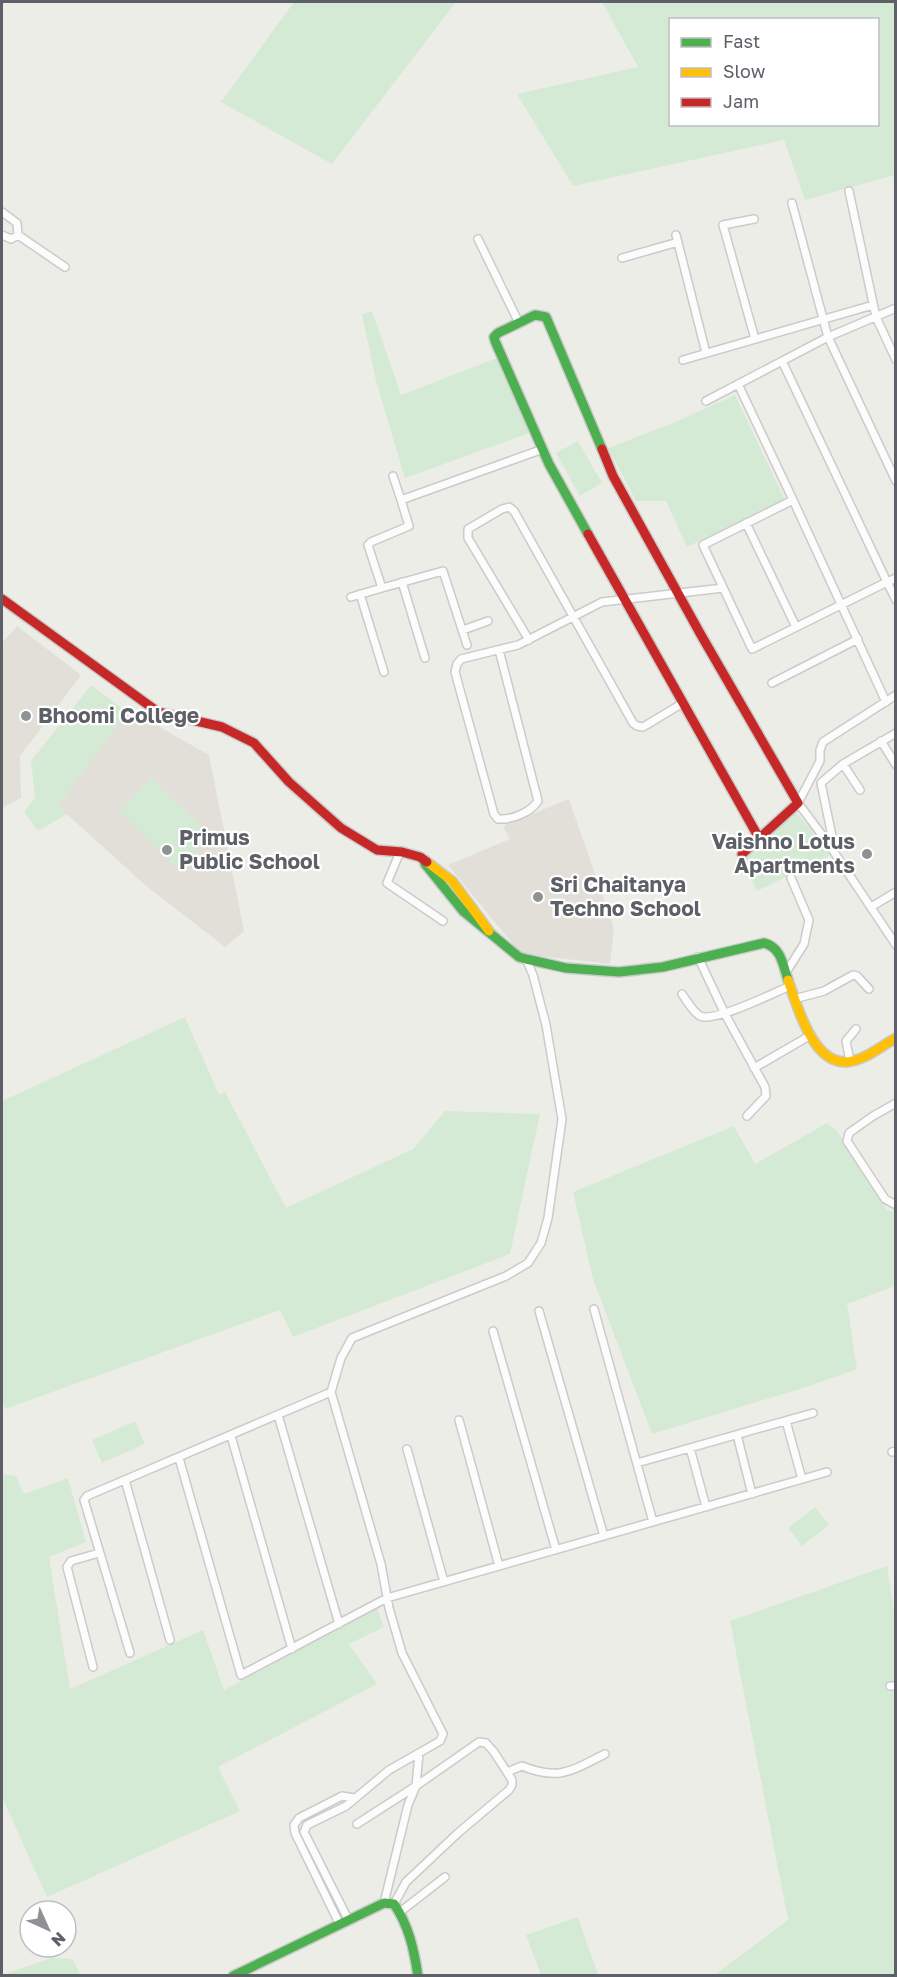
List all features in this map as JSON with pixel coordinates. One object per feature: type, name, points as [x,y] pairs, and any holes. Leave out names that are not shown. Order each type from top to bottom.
[{"type":"street","points":[[849,191],[876,316],[896,360]]},
{"type":"street","points":[[792,203],[828,337],[896,482]]},
{"type":"street","points":[[2,212],[17,223],[18,235]]},
{"type":"street","points":[[754,219],[723,225],[755,339]]},
{"type":"street","points":[[2,235],[11,239],[18,235]]},
{"type":"street","points":[[18,235],[65,267]]},
{"type":"street","points":[[478,238],[519,323]]},
{"type":"street","points":[[622,258],[677,238],[706,353]]},
{"type":"street","points":[[683,360],[873,305]]},
{"type":"street","points":[[706,401],[828,337],[896,308]]},
{"type":"street","points":[[759,838],[543,449],[495,341],[494,337],[498,333],[535,315],[546,317],[613,476],[779,772],[896,945]]},
{"type":"street","points":[[782,361],[896,600]]},
{"type":"street","points":[[738,384],[886,702]]},
{"type":"street","points":[[401,501],[543,449]]},
{"type":"street","points":[[382,588],[369,543],[409,526],[393,476]]},
{"type":"street","points":[[793,500],[703,545],[752,649],[896,578]]},
{"type":"street","points":[[529,640],[468,538],[468,530],[509,507],[514,511],[637,726],[643,727],[683,703]]},
{"type":"street","points":[[746,523],[796,627]]},
{"type":"street","points":[[351,597],[443,571],[467,645]]},
{"type":"street","points":[[402,582],[425,658]]},
{"type":"street","points":[[499,650],[538,801],[535,806],[508,819],[498,819],[494,814],[455,672],[461,659],[529,640],[602,602],[723,588]]},
{"type":"street","points":[[360,594],[384,672]]},
{"type":"street","points":[[2,599],[158,712],[222,726],[254,743],[289,782],[341,828],[377,850],[420,857],[463,910],[519,957],[566,968],[619,972],[663,967],[698,957],[764,943],[771,944],[779,951],[794,999],[811,1035],[828,1058],[834,1061],[860,1058],[896,1038]]},
{"type":"street","points":[[463,630],[488,621]]},
{"type":"street","points":[[772,683],[858,639]]},
{"type":"street","points":[[742,854],[798,802],[820,761],[823,742],[896,695]]},
{"type":"street","points":[[828,843],[832,836],[821,783],[843,764],[896,733]]},
{"type":"street","points":[[881,741],[896,765]]},
{"type":"street","points":[[843,764],[861,790]]},
{"type":"street","points":[[399,852],[387,883],[443,921]]},
{"type":"street","points":[[785,974],[804,944],[809,920],[790,878]]},
{"type":"street","points":[[871,907],[896,892]]},
{"type":"street","points":[[698,957],[725,1014],[765,1087],[766,1096],[747,1116]]},
{"type":"street","points":[[349,1921],[304,1832],[307,1825],[346,1806],[389,1770],[440,1741],[443,1734],[402,1653],[387,1598],[381,1564],[332,1392],[340,1358],[352,1338],[506,1276],[528,1263],[541,1243],[549,1218],[562,1119],[546,1025],[533,975],[526,958]]},
{"type":"street","points":[[794,999],[824,991],[853,975],[857,976],[869,989]]},
{"type":"street","points":[[682,994],[701,1017],[716,1017],[790,986]]},
{"type":"street","points":[[850,1060],[846,1041],[856,1029]]},
{"type":"street","points":[[754,1068],[811,1035]]},
{"type":"street","points":[[896,1103],[873,1116],[846,1138],[885,1198],[896,1205]]},
{"type":"street","points":[[594,1309],[653,1522]]},
{"type":"street","points":[[539,1311],[604,1536]]},
{"type":"street","points":[[493,1331],[556,1550]]},
{"type":"street","points":[[130,1653],[84,1500],[87,1496],[332,1392]]},
{"type":"street","points":[[637,1463],[813,1413]]},
{"type":"street","points":[[278,1415],[339,1624]]},
{"type":"street","points":[[459,1420],[499,1566]]},
{"type":"street","points":[[786,1420],[802,1479]]},
{"type":"street","points":[[737,1435],[752,1494]]},
{"type":"street","points":[[231,1436],[292,1649]]},
{"type":"street","points":[[690,1448],[706,1507]]},
{"type":"street","points":[[407,1449],[444,1582]]},
{"type":"street","points":[[179,1458],[240,1674],[244,1675],[387,1598],[827,1472]]},
{"type":"street","points":[[125,1480],[170,1640]]},
{"type":"street","points":[[93,1667],[67,1567],[71,1561],[99,1553]]},
{"type":"street","points":[[233,1976],[389,1903],[406,1882],[512,1785],[507,1772],[486,1743],[479,1742],[357,1824]]},
{"type":"street","points":[[389,1903],[408,1805],[416,1786],[419,1753]]},
{"type":"street","points":[[507,1772],[522,1766],[540,1773],[558,1774],[576,1769],[605,1754]]},
{"type":"street","points":[[340,1925],[295,1833],[294,1825],[299,1818],[342,1796],[354,1798]]},
{"type":"street","points":[[400,1912],[445,1877]]},
{"type":"street","points":[[389,1903],[400,1912],[409,1935],[418,1976]]},
{"type":"shaded area","name":"Bhoomi College","points":[[17,626],[81,675],[20,756],[21,798],[2,808],[2,643]]},
{"type":"shaded area","name":"Primus Public School","points":[[128,709],[209,755],[244,931],[225,947],[145,885],[58,806]]},
{"type":"shaded area","name":"Sri Chaitanya Techno School","points":[[569,799],[614,929],[610,964],[521,954],[448,865],[510,839],[503,826]]},
{"type":"green space","points":[[294,2],[456,2],[332,164],[221,102]]},
{"type":"green space","points":[[602,2],[895,2],[895,175],[805,200],[784,140],[573,186],[517,94],[638,67]]},
{"type":"green space","points":[[372,311],[401,395],[497,358],[532,432],[405,478],[376,381],[362,314]]},
{"type":"green space","points":[[735,395],[785,500],[687,547],[666,501],[636,501],[608,448],[673,423]]},
{"type":"green space","points":[[578,441],[602,483],[580,496],[556,453]]},
{"type":"green space","points":[[91,685],[127,712],[58,806],[67,814],[38,831],[24,812],[35,797],[31,761]]},
{"type":"green space","points":[[151,778],[210,835],[178,869],[119,812]]},
{"type":"green space","points":[[795,812],[830,848],[831,855],[757,891],[741,859]]},
{"type":"green space","points":[[185,1017],[219,1095],[225,1092],[286,1208],[413,1149],[445,1111],[540,1114],[510,1254],[293,1337],[280,1310],[5,1409],[2,1402],[2,1101]]},
{"type":"green space","points":[[827,1123],[837,1131],[887,1210],[895,1212],[895,1286],[847,1304],[857,1369],[652,1434],[593,1279],[573,1192],[734,1126],[755,1164]]},
{"type":"green space","points":[[135,1421],[145,1444],[102,1463],[92,1440]]},
{"type":"green space","points":[[2,1474],[16,1476],[24,1494],[68,1478],[86,1542],[49,1557],[70,1689],[203,1630],[224,1690],[377,1608],[384,1627],[349,1644],[377,1684],[218,1767],[240,1811],[47,1897],[2,1797]]},
{"type":"green space","points":[[815,1507],[829,1525],[802,1546],[788,1528]]},
{"type":"green space","points":[[887,1566],[896,1623],[895,1975],[713,1976],[788,1920],[730,1621]]},
{"type":"green space","points":[[578,1917],[598,1975],[541,1975],[526,1935]]},
{"type":"green space","points":[[48,1959],[73,1959],[80,1975],[2,1975]]},
{"type":"traffic: fast","points":[[588,534],[549,464],[495,341],[494,337],[498,333],[535,315],[546,317],[602,449]]},
{"type":"traffic: fast","points":[[425,864],[463,911],[519,957],[566,968],[619,972],[663,967],[764,943],[770,945],[778,953],[788,980]]},
{"type":"traffic: fast","points":[[233,1976],[384,1903],[394,1904],[404,1921],[413,1948],[418,1976]]},
{"type":"traffic: slow","points":[[427,862],[452,881],[489,931]]},
{"type":"traffic: slow","points":[[788,980],[808,1031],[815,1043],[834,1060],[846,1062],[859,1059],[896,1038]]},
{"type":"traffic: jam","points":[[602,449],[613,476],[701,635],[798,803],[742,854]]},
{"type":"traffic: jam","points":[[588,534],[759,838]]},
{"type":"traffic: jam","points":[[2,599],[158,712],[222,727],[254,743],[289,782],[341,828],[377,850],[402,852],[420,857],[427,862]]},
{"type":"place","name":"Bhoomi College","points":[[26,716]]},
{"type":"place","name":"Primus Public School","points":[[167,850]]},
{"type":"place","name":"Vaishno Lotus Apartments","points":[[867,854]]},
{"type":"place","name":"Sri Chaitanya Techno School","points":[[538,897]]}]
